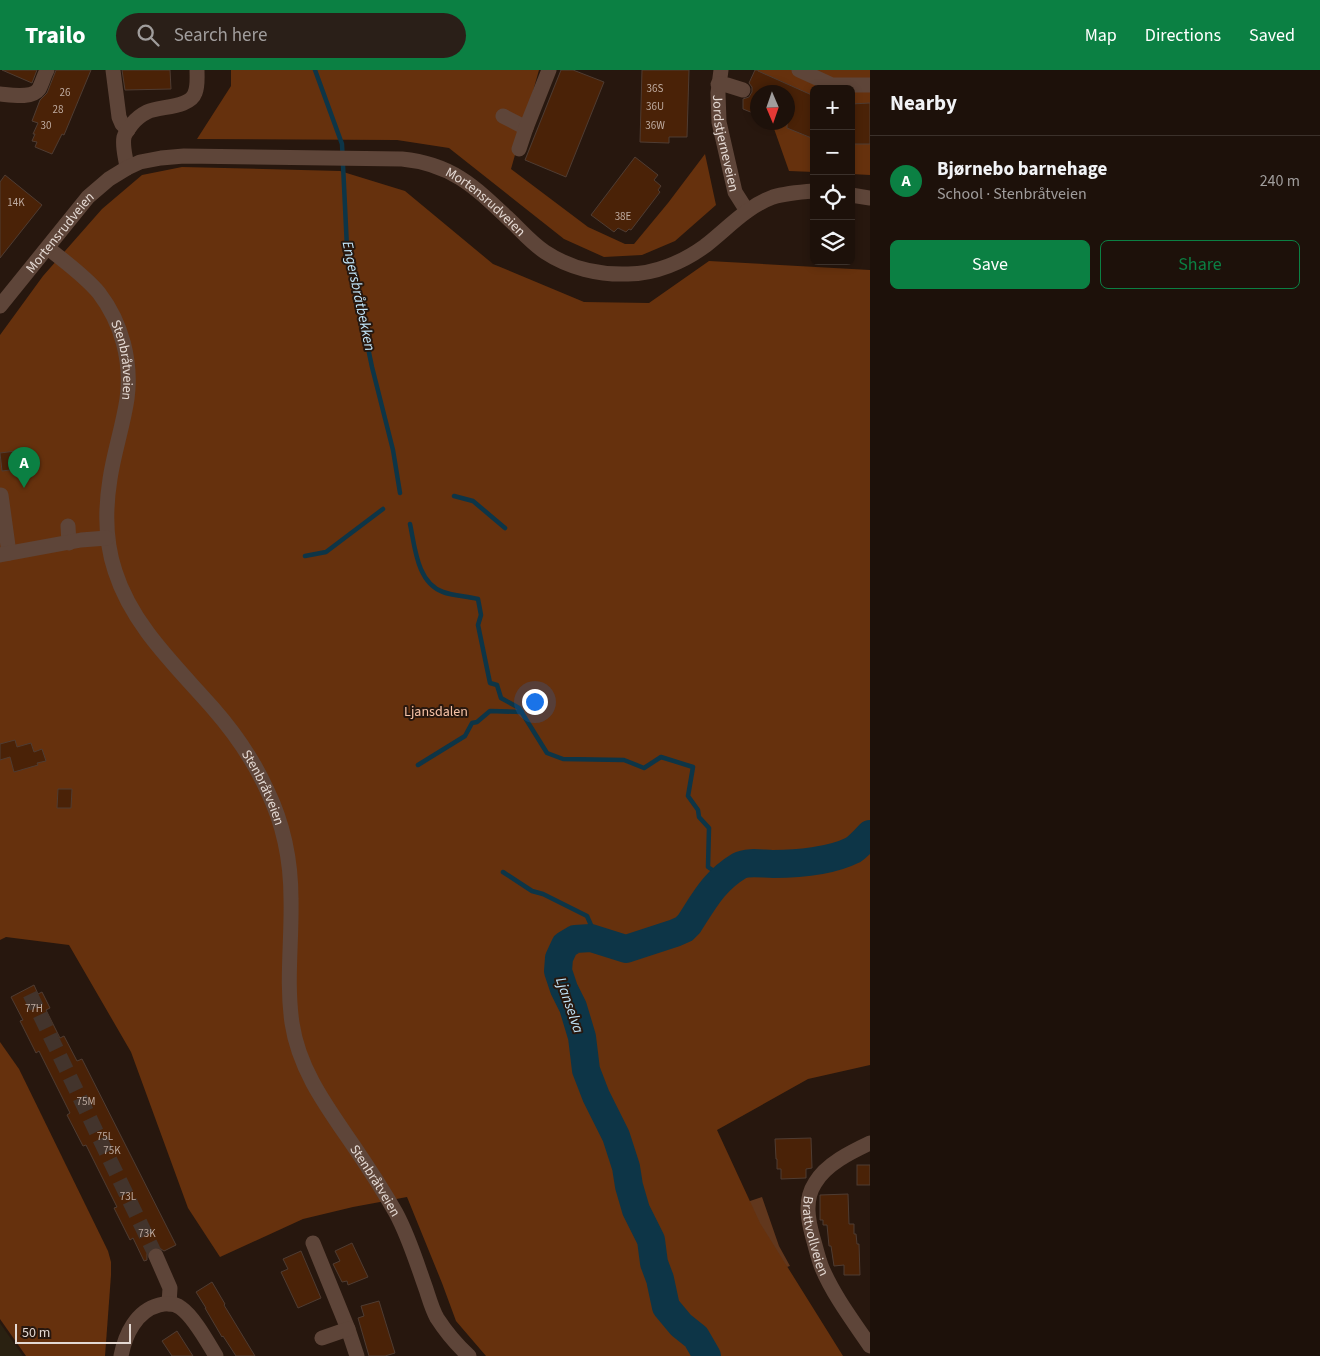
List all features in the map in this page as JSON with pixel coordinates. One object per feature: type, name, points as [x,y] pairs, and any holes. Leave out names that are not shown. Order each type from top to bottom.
[{"type":"street","points":[[0,94],[29,95],[34,93],[38,90],[47,70]]},
{"type":"street","points":[[113,70],[119,117],[122,124],[128,130]]},
{"type":"street","points":[[127,168],[124,136],[128,130],[139,117],[148,111],[181,104],[195,95],[197,87],[196,70]]},
{"type":"street","points":[[519,149],[549,70]]},
{"type":"street","points":[[799,70],[832,85],[870,85]]},
{"type":"street","points":[[719,77],[727,85],[743,90]]},
{"type":"street","name":"Jordstjerneveien","points":[[719,77],[718,107],[722,138],[735,192],[747,211]]},
{"type":"street","points":[[503,116],[526,128]]},
{"type":"street","name":"Mortensrudveien","points":[[0,306],[88,197],[109,178],[127,168],[140,162],[161,158],[199,156],[402,159],[422,161],[453,174],[482,193],[532,242],[546,252],[572,266],[598,273],[628,274],[656,270],[668,266],[705,246],[747,211],[772,198],[791,193],[810,191]]},
{"type":"street","points":[[855,196],[870,198]]},
{"type":"street","name":"Stenbråtveien","points":[[48,248],[80,274],[100,294],[114,319],[124,345],[127,361],[127,396],[110,476],[107,519],[107,538],[114,570],[131,609],[169,659],[214,709],[241,743],[269,793],[276,810],[287,857],[291,896],[288,987],[293,1028],[301,1057],[318,1093],[378,1182],[398,1216],[436,1316],[448,1333],[469,1356]]},
{"type":"street","points":[[1,495],[4,554],[81,540],[107,538]]},
{"type":"street","points":[[68,526],[68,543]]},
{"type":"street","name":"Brattvollveien","points":[[870,1143],[841,1159],[822,1174],[814,1183],[809,1195],[808,1209],[809,1222],[824,1272],[847,1312],[870,1346]]},
{"type":"street","points":[[313,1243],[357,1356]]},
{"type":"street","points":[[156,1256],[170,1288],[169,1304]]},
{"type":"street","points":[[120,1356],[128,1333],[144,1312],[154,1306],[169,1304],[180,1307],[190,1317],[216,1356]]},
{"type":"street","points":[[322,1338],[348,1329]]},
{"type":"shaded area","points":[[762,1197],[779,1246],[790,1266],[756,1277],[735,1206]]},
{"type":"shaded area","points":[[0,1323],[23,1356],[0,1356]]},
{"type":"green space","points":[[231,70],[539,70],[511,169],[588,227],[625,244],[634,244],[705,154],[716,205],[675,241],[642,255],[604,257],[564,239],[449,148],[397,140],[197,139],[231,86]]},
{"type":"green space","points":[[755,70],[870,70],[870,175],[855,174],[855,85],[810,85],[810,172],[789,171],[774,130],[795,130],[795,85],[760,85]]},
{"type":"green space","name":"Ljansdalen","points":[[182,167],[340,171],[405,191],[493,264],[584,302],[649,303],[709,261],[870,270],[870,1065],[808,1079],[717,1130],[760,1223],[843,1356],[486,1356],[456,1321],[407,1197],[303,1219],[220,1257],[188,1208],[131,1052],[69,945],[6,937],[0,940],[0,335],[43,276],[102,209],[142,175]]},
{"type":"green space","points":[[0,1042],[19,1069],[108,1251],[111,1262],[111,1275],[105,1356],[26,1356],[0,1319]]},
{"type":"building","points":[[2,70],[37,70],[32,83]]},
{"type":"building","points":[[56,70],[91,70],[64,135],[62,134],[52,154],[35,147],[37,142],[32,141],[38,123],[32,121],[40,100],[47,93]]},
{"type":"building","points":[[122,70],[170,70],[171,89],[125,90]]},
{"type":"building","points":[[561,70],[573,70],[604,82],[566,177],[525,160]]},
{"type":"building","points":[[642,70],[689,70],[687,137],[669,137],[669,143],[640,142]]},
{"type":"building","points":[[755,70],[758,70],[789,85],[750,85],[749,83]]},
{"type":"building","points":[[795,88],[810,94],[810,137],[792,130],[795,130]]},
{"type":"building","points":[[750,95],[750,112],[743,109],[743,99]]},
{"type":"building","points":[[870,103],[870,144],[855,144],[855,104]]},
{"type":"building","points":[[635,157],[658,175],[654,180],[661,186],[658,190],[660,192],[631,230],[629,229],[626,232],[618,228],[614,232],[591,215]]},
{"type":"building","points":[[5,175],[42,205],[0,258],[0,182]]},
{"type":"building","points":[[16,451],[19,469],[2,471],[0,453]]},
{"type":"building","points":[[15,740],[17,747],[31,743],[34,752],[42,749],[46,761],[14,772],[10,757],[0,760],[0,744]]},
{"type":"building","points":[[58,789],[72,789],[71,808],[57,808]]},
{"type":"building","points":[[34,985],[38,994],[42,992],[50,1008],[46,1010],[60,1038],[64,1036],[77,1061],[82,1059],[176,1245],[164,1251],[158,1247],[152,1248],[147,1254],[147,1260],[144,1261],[133,1238],[130,1240],[114,1208],[117,1207],[86,1145],[83,1146],[67,1115],[70,1113],[39,1051],[36,1053],[20,1021],[23,1020],[11,997]]},
{"type":"building","points":[[811,1138],[812,1168],[806,1169],[806,1178],[781,1179],[781,1169],[777,1169],[775,1139]]},
{"type":"building","points":[[857,1165],[870,1165],[870,1185],[857,1185]]},
{"type":"building","points":[[848,1194],[849,1224],[854,1224],[854,1234],[856,1234],[857,1244],[859,1244],[860,1275],[844,1275],[844,1265],[834,1266],[831,1246],[829,1246],[827,1225],[823,1225],[823,1220],[820,1220],[820,1195]]},
{"type":"building","points":[[352,1243],[368,1277],[348,1285],[347,1281],[342,1282],[333,1264],[340,1261],[335,1251]]},
{"type":"building","points":[[301,1251],[321,1298],[298,1308],[281,1272],[288,1269],[283,1259]]},
{"type":"building","points":[[212,1282],[255,1356],[236,1356],[205,1308],[196,1292]]},
{"type":"building","points":[[379,1301],[395,1353],[385,1356],[369,1356],[358,1318],[364,1316],[361,1306]]},
{"type":"building","points":[[177,1331],[193,1356],[172,1356],[162,1341]]},
{"type":"waterway","name":"Engersbråtbekken","points":[[315,70],[342,144],[347,248],[372,367],[393,450],[400,493]]},
{"type":"waterway","points":[[454,496],[473,501],[505,528]]},
{"type":"waterway","points":[[305,556],[326,552],[383,509]]},
{"type":"waterway","name":"Engersbråtbekken","points":[[410,524],[422,573],[428,581],[443,592],[478,599],[481,615],[478,625],[490,683],[497,685],[501,698],[519,708],[547,753],[563,759],[624,760],[644,768],[661,757],[693,767],[688,796],[698,810],[699,817],[709,828],[708,867],[723,877]]},
{"type":"waterway","points":[[418,765],[465,736],[472,723],[477,722],[490,711],[522,712]]},
{"type":"waterway","name":"Ljanselva","points":[[707,1356],[696,1337],[681,1325],[666,1307],[660,1279],[654,1263],[651,1240],[636,1210],[626,1167],[616,1136],[596,1096],[586,1070],[582,1037],[573,1007],[558,971],[559,958],[565,945],[575,939],[591,938],[626,949],[675,933],[684,929],[689,924],[716,885],[739,866],[751,863],[803,862],[835,857],[853,850],[870,834]]},
{"type":"waterway","points":[[503,872],[532,891],[543,894],[587,916],[597,939]]},
{"type":"tunnel","points":[[30,994],[156,1256]]},
{"type":"place","name":"Bjørnebo barnehage","points":[[24,488]]}]
